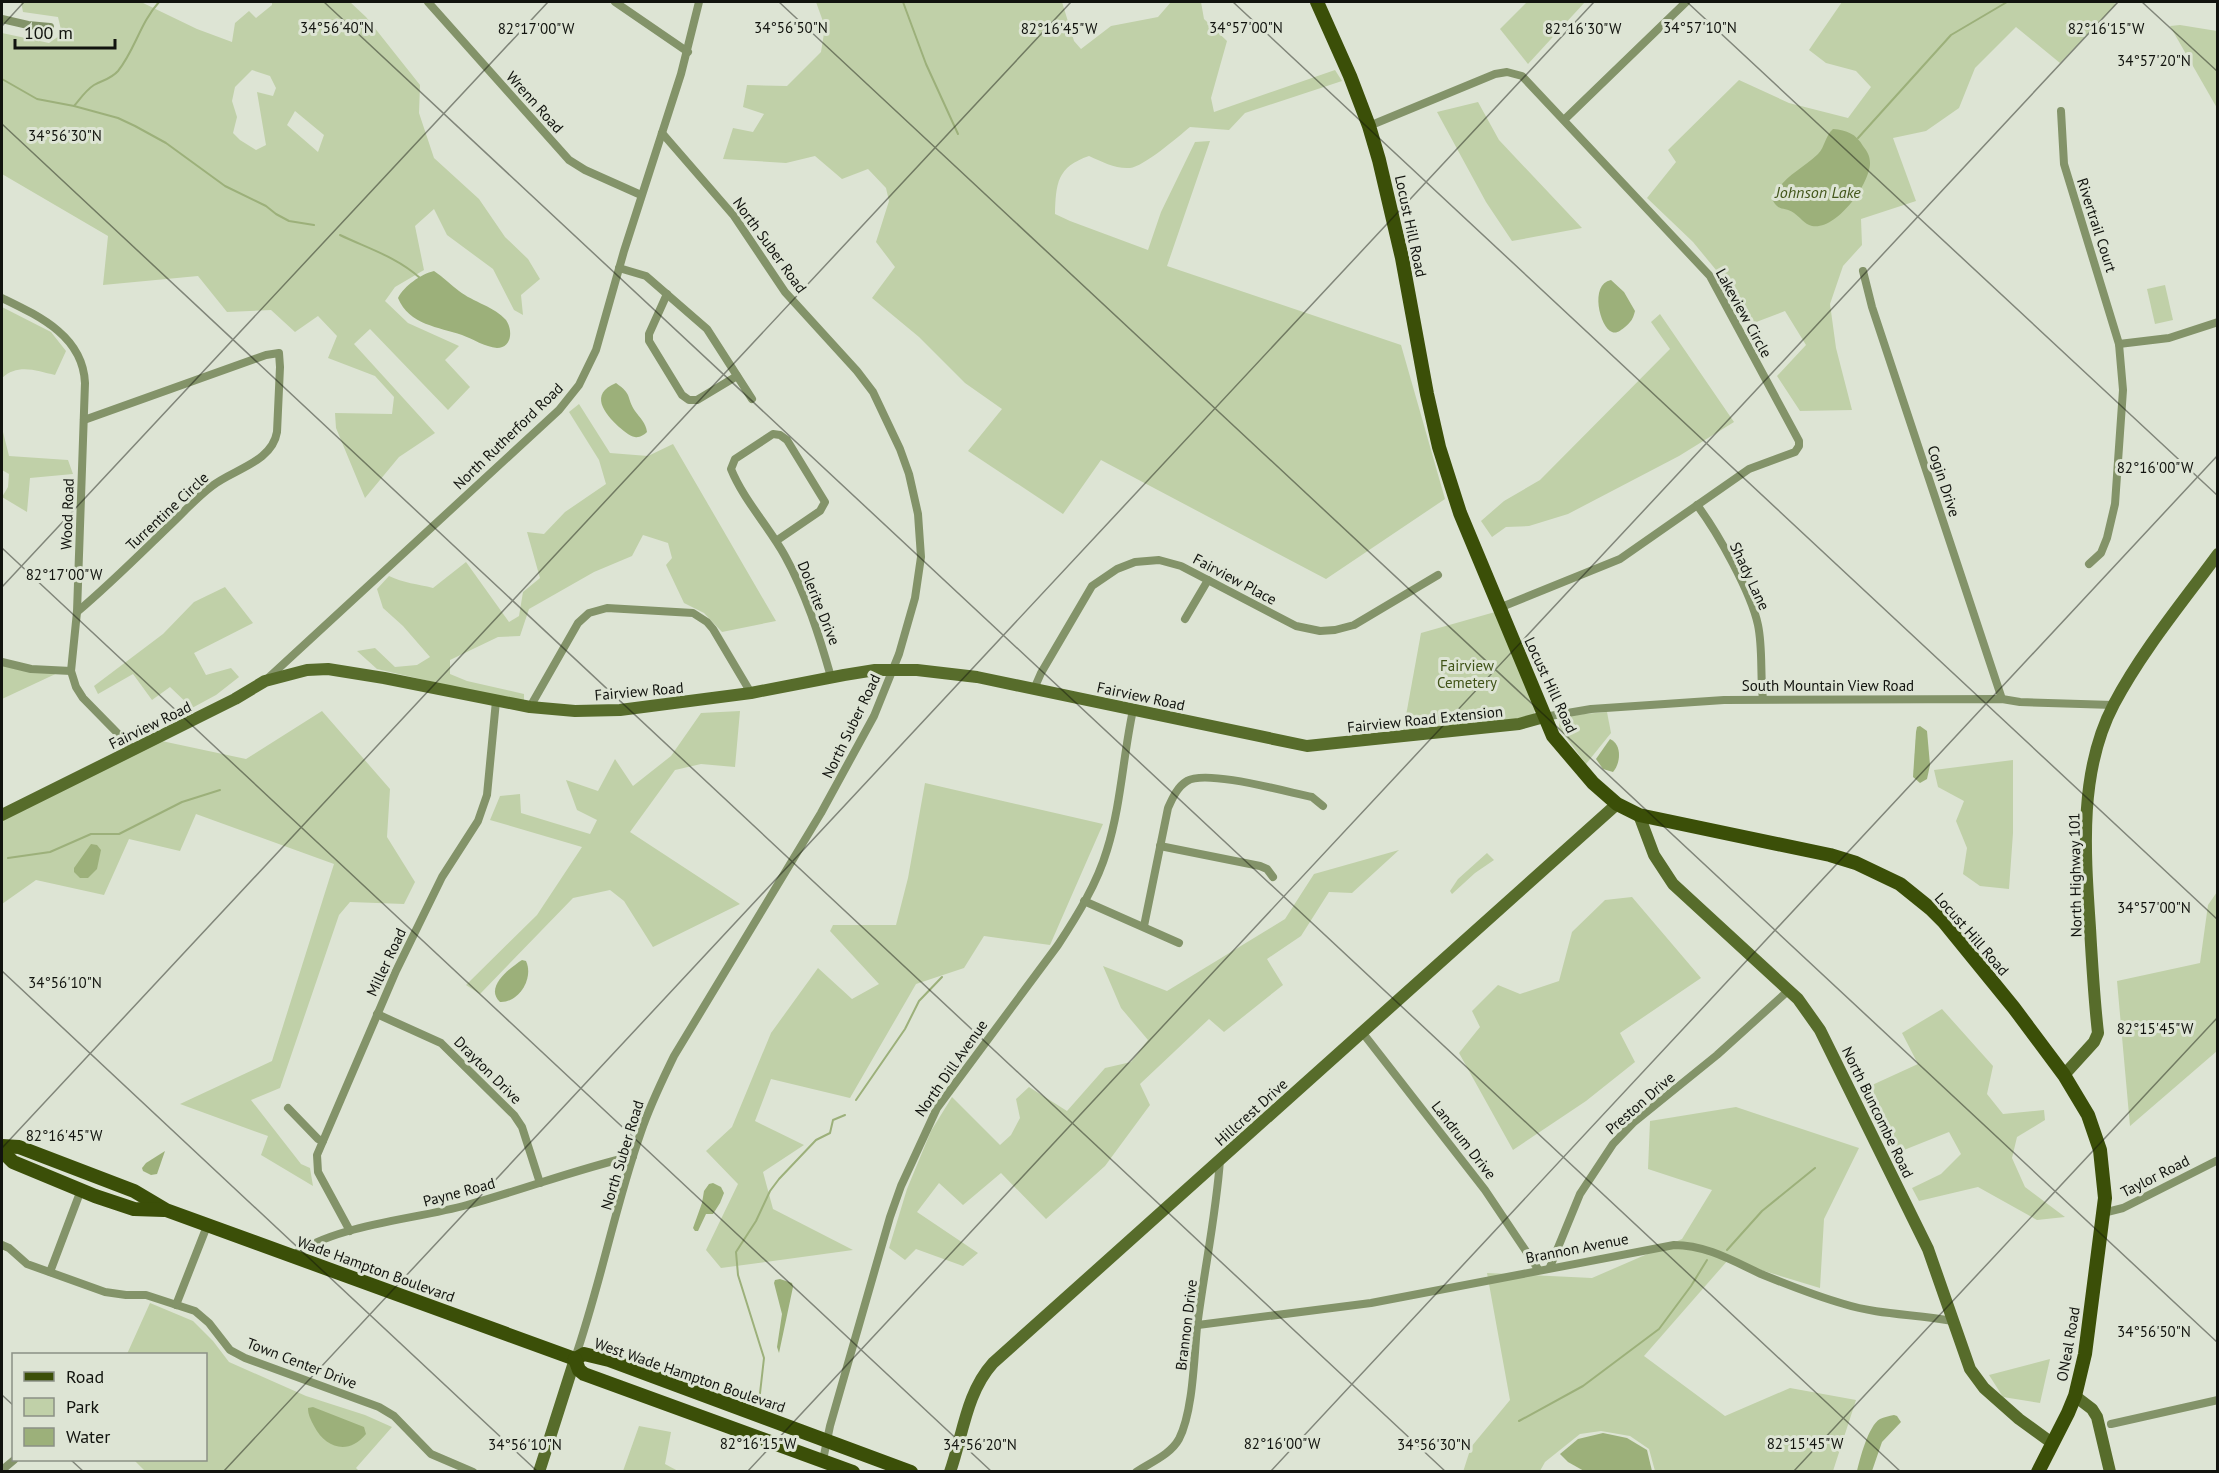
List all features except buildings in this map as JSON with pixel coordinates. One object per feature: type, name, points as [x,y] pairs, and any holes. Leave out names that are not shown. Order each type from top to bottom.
[{"type":"main road","name":"Locust Hill Road","points":[[1317,2],[1369,126],[1392,212],[1439,447],[1460,513],[1552,735],[1593,783],[1617,804],[1639,815],[1830,855],[1856,863],[1900,884],[1931,909],[1966,947],[2064,1075],[2088,1115],[2100,1150],[2105,1191],[2103,1213]]},
{"type":"main road","name":"Wade Hampton Boulevard","points":[[2,1146],[19,1147],[134,1191],[166,1210],[207,1226],[575,1359]]},
{"type":"main road","name":"Wade Hampton Boulevard","points":[[2,1151],[13,1162],[63,1184],[134,1209],[166,1210]]},
{"type":"main road","name":"ONeal Road","points":[[2075,1396],[2085,1354],[2103,1213]]},
{"type":"main road","name":"West Wade Hampton Boulevard","points":[[853,1472],[584,1374],[579,1370],[575,1359],[584,1353],[609,1360],[911,1472]]},
{"type":"main road","points":[[2038,1472],[2075,1396]]},
{"type":"street","name":"Wrenn Road","points":[[428,2],[569,160],[585,170],[641,195]]},
{"type":"street","points":[[615,2],[688,52]]},
{"type":"street","name":"North Rutherford Road","points":[[266,681],[496,469],[569,398],[589,368],[641,195],[688,52],[699,2]]},
{"type":"street","points":[[1564,120],[1686,2]]},
{"type":"street","points":[[2,19],[27,25],[50,27]]},
{"type":"street","name":"Lakeview Circle","points":[[1369,126],[1495,74],[1515,73],[1525,79],[1710,276],[1799,441],[1796,452],[1749,469],[1620,559],[1499,608]]},
{"type":"street","name":"Rivertrail Court","points":[[2061,111],[2064,164],[2119,344],[2123,390],[2115,504],[2107,538],[2100,553],[2089,564]]},
{"type":"street","name":"North Suber Road","points":[[575,1359],[648,1110],[674,1056],[830,798],[874,716],[894,670],[915,598],[921,557],[915,500],[900,449],[880,404],[866,381],[785,292],[734,216],[662,133]]},
{"type":"street","points":[[619,268],[646,276],[710,333],[752,399]]},
{"type":"street","name":"Cogin Drive","points":[[1863,271],[1872,307],[2002,699]]},
{"type":"street","points":[[667,294],[649,334],[649,341],[682,395],[689,400],[697,400],[736,375]]},
{"type":"street","name":"Wood Road","points":[[2,298],[45,320],[76,349],[85,374],[77,612],[71,671],[76,687],[83,698],[134,750]]},
{"type":"street","points":[[2119,344],[2169,338],[2217,322]]},
{"type":"street","name":"Turrentine Circle","points":[[77,612],[205,492],[225,477],[263,456],[273,446],[277,432],[279,353],[266,355],[84,420]]},
{"type":"street","name":"Dolerite Drive","points":[[776,541],[820,512],[825,502],[787,440],[777,434],[770,435],[735,459],[731,465],[734,475],[776,541],[808,605],[831,677]]},
{"type":"street","name":"Shady Lane","points":[[1697,505],[1723,548],[1748,595],[1755,614],[1759,634],[1763,699]]},
{"type":"street","name":"North Highway 101","points":[[2064,1075],[2094,1042],[2098,1033],[2088,905],[2086,828],[2092,764],[2114,705],[2134,671],[2217,554]]},
{"type":"street","name":"Fairview Place","points":[[1034,689],[1086,594],[1104,576],[1136,562],[1160,560],[1181,566],[1296,626],[1328,631],[1343,629],[1363,621],[1438,575]]},
{"type":"street","points":[[1185,619],[1208,580]]},
{"type":"street","points":[[530,707],[578,623],[590,613],[607,608],[685,611],[699,616],[713,629],[751,693]]},
{"type":"street","points":[[2,662],[31,669],[71,671]]},
{"type":"street","name":"Fairview Road","points":[[2,815],[235,699],[266,681],[307,670],[339,669],[496,701],[575,711],[620,710],[751,693],[875,670],[917,670],[950,673],[1034,689],[1307,747]]},
{"type":"street","name":"South Mountain View Road","points":[[1544,717],[1583,710],[1638,705],[1763,699],[2002,699],[2114,705]]},
{"type":"street","name":"Miller Road","points":[[350,1232],[317,1168],[317,1155],[396,971],[442,877],[484,809],[496,701]]},
{"type":"street","name":"North Dill Avenue","points":[[823,1460],[830,1426],[890,1217],[925,1130],[944,1096],[1058,945],[1084,901],[1106,853],[1112,832],[1133,710]]},
{"type":"street","name":"Fairview Road Extension","points":[[1307,747],[1519,724],[1544,717]]},
{"type":"street","points":[[1144,926],[1168,808],[1173,797],[1187,781],[1199,777],[1220,778],[1312,797],[1323,806]]},
{"type":"street","name":"Hillcrest Drive","points":[[950,1472],[973,1394],[987,1370],[1617,804]]},
{"type":"street","name":"North Buncombe Road","points":[[1639,815],[1654,855],[1673,884],[1804,1005],[1823,1037],[1928,1249],[1964,1357],[1976,1379],[2019,1419],[2052,1443]]},
{"type":"street","points":[[1160,846],[1260,866],[1267,869],[1272,877]]},
{"type":"street","points":[[1084,901],[1179,943]]},
{"type":"street","name":"Preston Drive","points":[[1550,1267],[1580,1194],[1612,1144],[1633,1123],[1717,1054],[1789,990]]},
{"type":"street","name":"Drayton Drive","points":[[377,1014],[441,1043],[514,1115],[522,1127],[540,1182]]},
{"type":"street","name":"Landrum Drive","points":[[1362,1032],[1485,1190],[1538,1269]]},
{"type":"street","points":[[288,1108],[318,1139],[323,1141]]},
{"type":"street","name":"Payne Road","points":[[292,1256],[302,1249],[350,1232],[465,1206],[633,1156]]},
{"type":"street","name":"Brannon Drive","points":[[1136,1472],[1167,1453],[1180,1437],[1193,1381],[1198,1325],[1220,1160]]},
{"type":"street","name":"Taylor Road","points":[[2103,1213],[2123,1208],[2217,1160]]},
{"type":"street","points":[[50,1272],[81,1190]]},
{"type":"street","points":[[176,1305],[207,1226]]},
{"type":"street","name":"Town Center Drive","points":[[2,1245],[9,1248],[27,1264],[105,1292],[126,1295],[146,1294],[195,1311],[209,1323],[230,1350],[245,1359],[379,1407],[394,1416],[431,1454],[472,1472]]},
{"type":"street","name":"Brannon Avenue","points":[[1198,1325],[1351,1306],[1659,1246],[1688,1245],[1712,1252],[1785,1284],[1844,1305],[1878,1312],[1953,1321]]},
{"type":"street","points":[[539,1472],[575,1359]]},
{"type":"street","name":"ONeal Road","points":[[2075,1396],[2092,1409],[2097,1417],[2110,1472]]},
{"type":"street","points":[[2112,1424],[2217,1400]]},
{"type":"green space","points":[[21,2],[141,2],[197,29],[232,42],[235,23],[249,11],[256,18],[272,5],[272,2],[350,2],[366,17],[420,85],[419,113],[434,158],[479,199],[505,237],[528,259],[540,279],[521,295],[523,315],[514,310],[493,269],[447,235],[434,209],[415,226],[424,270],[395,287],[385,301],[408,323],[459,346],[445,360],[470,387],[448,410],[370,329],[354,344],[435,433],[399,457],[365,498],[336,428],[335,413],[392,414],[394,397],[375,376],[328,358],[337,336],[318,316],[295,332],[271,310],[227,312],[198,276],[103,285],[108,236],[2,174],[2,33],[49,43],[62,34],[58,17],[23,12]],"holes":[[[252,70],[270,76],[276,88],[273,96],[257,92],[266,145],[256,150],[233,133],[237,117],[232,101],[235,87]],[[295,111],[324,135],[318,152],[287,125]]]},
{"type":"green space","points":[[816,2],[1062,2],[1074,41],[1081,49],[1111,26],[1158,17],[1171,2],[1201,2],[1204,19],[1227,41],[1211,98],[1214,112],[1335,70],[1342,81],[1245,113],[1229,130],[1190,127],[1160,151],[1136,166],[1130,168],[1109,165],[1089,156],[1078,160],[1064,171],[1060,178],[1056,193],[1055,214],[1148,250],[1161,212],[1195,142],[1210,141],[1167,266],[1401,345],[1445,499],[1326,579],[1101,460],[1063,514],[968,451],[1002,409],[965,383],[919,337],[872,298],[895,267],[876,242],[889,201],[886,188],[868,169],[842,179],[815,156],[786,163],[723,159],[733,128],[753,132],[764,114],[743,107],[747,85],[787,86],[821,52],[825,27]]},
{"type":"green space","points":[[1527,2],[1585,2],[1528,64],[1500,29]]},
{"type":"green space","points":[[1842,2],[2112,2],[2116,4],[2060,63],[2016,27],[1975,68],[1959,108],[1926,131],[1893,138],[1916,201],[1861,219],[1862,245],[1843,266],[1830,304],[1836,348],[1852,410],[1800,411],[1777,376],[1806,345],[1785,311],[1751,324],[1735,293],[1693,242],[1647,198],[1676,162],[1668,150],[1739,80],[1789,103],[1848,118],[1871,87],[1856,71],[1826,63],[1809,50]]},
{"type":"green space","points":[[2180,25],[2217,31],[2217,108],[2170,26]]},
{"type":"green space","points":[[1478,102],[1499,140],[1582,228],[1512,241],[1486,202],[1437,112]]},
{"type":"green space","points":[[2165,285],[2173,320],[2155,324],[2147,289]]},
{"type":"green space","points":[[2,307],[51,332],[66,351],[55,375],[21,369],[8,373],[2,378]]},
{"type":"green space","points":[[1660,314],[1734,422],[1679,456],[1568,514],[1529,526],[1506,527],[1492,537],[1481,521],[1504,501],[1540,480],[1670,349],[1651,322]]},
{"type":"green space","points":[[579,404],[610,453],[648,456],[673,444],[776,621],[722,632],[704,613],[684,603],[666,565],[672,558],[668,543],[643,535],[632,556],[594,572],[529,609],[520,636],[498,637],[450,660],[450,674],[467,681],[524,694],[524,703],[377,669],[357,651],[375,648],[395,667],[417,665],[430,657],[403,626],[383,608],[377,589],[389,576],[433,588],[466,562],[509,622],[519,616],[523,592],[540,578],[527,532],[544,534],[565,512],[606,484],[599,460],[569,412]]},
{"type":"green space","points":[[2,428],[9,456],[68,460],[73,474],[30,478],[27,512],[2,497],[8,487],[9,474],[2,470]]},
{"type":"green space","points":[[225,587],[253,623],[194,653],[206,675],[231,668],[239,677],[216,695],[192,708],[170,687],[152,700],[133,674],[98,694],[94,686],[163,634],[194,602]]},
{"type":"green space","name":"Fairview Cemetery","points":[[1495,612],[1536,706],[1534,714],[1526,719],[1403,732],[1421,633]]},
{"type":"green space","points":[[2,661],[64,670],[2,699]]},
{"type":"green space","points":[[322,711],[390,789],[387,837],[415,882],[404,904],[350,902],[339,915],[280,1088],[251,1100],[301,1164],[310,1168],[313,1186],[261,1155],[268,1136],[180,1104],[272,1061],[334,864],[196,814],[180,851],[129,839],[104,895],[36,880],[2,904],[2,815],[157,740],[246,759]]},
{"type":"green space","points":[[740,711],[735,767],[701,764],[675,770],[630,832],[740,904],[653,947],[624,901],[610,890],[573,898],[480,994],[466,985],[537,915],[582,847],[490,820],[500,796],[520,794],[521,813],[590,834],[597,820],[577,810],[566,780],[598,791],[615,759],[633,786],[671,756],[701,713]]},
{"type":"green space","points":[[1607,712],[1611,733],[1586,764],[1559,728],[1559,721],[1572,715]]},
{"type":"green space","points":[[2013,760],[2013,833],[2009,889],[1980,886],[1963,874],[1967,848],[1956,821],[1964,801],[1938,787],[1934,770]]},
{"type":"green space","points":[[925,783],[1103,824],[1050,945],[984,936],[964,968],[916,984],[850,1098],[771,1079],[755,1121],[804,1145],[763,1172],[773,1209],[853,1250],[721,1268],[706,1250],[738,1184],[706,1151],[732,1127],[771,1033],[818,968],[852,999],[879,984],[830,931],[833,925],[896,925],[908,878]]},
{"type":"green space","points":[[1399,850],[1352,893],[1329,892],[1301,936],[1267,959],[1283,985],[1224,1032],[1209,1019],[1140,1084],[1150,1105],[1105,1166],[1046,1219],[1001,1173],[963,1205],[939,1183],[917,1212],[978,1253],[963,1266],[916,1249],[905,1260],[889,1248],[907,1189],[931,1131],[952,1097],[1000,1145],[1011,1135],[1020,1118],[1016,1099],[1029,1087],[1067,1111],[1105,1068],[1131,1062],[1148,1040],[1121,1008],[1103,966],[1167,991],[1285,919],[1314,874]]},
{"type":"green space","points":[[1487,853],[1494,860],[1475,873],[1452,894],[1450,891],[1458,879]]},
{"type":"green space","points":[[2217,892],[2217,1051],[2130,1126],[2117,981],[2200,963],[2208,905]]},
{"type":"green space","points":[[1632,897],[1701,978],[1620,1033],[1635,1062],[1586,1101],[1513,1150],[1459,1053],[1480,1027],[1472,1011],[1498,985],[1520,994],[1559,981],[1572,932],[1605,900]]},
{"type":"green space","points":[[1942,1009],[1993,1066],[1987,1094],[2003,1114],[2044,1110],[2045,1120],[2017,1137],[2012,1158],[2025,1187],[2065,1217],[2037,1220],[1978,1187],[1919,1201],[1912,1188],[1941,1174],[1961,1154],[1949,1132],[1899,1152],[1859,1091],[1918,1064],[1902,1033]]},
{"type":"green space","points":[[1736,1107],[1859,1148],[1824,1219],[1820,1288],[1728,1260],[1644,1356],[1725,1416],[1790,1388],[1856,1400],[1833,1471],[1655,1471],[1649,1449],[1630,1436],[1601,1431],[1580,1434],[1545,1462],[1540,1471],[1463,1472],[1471,1447],[1510,1400],[1487,1273],[1592,1278],[1682,1239],[1712,1190],[1648,1169],[1650,1121]]},
{"type":"green space","points":[[150,1303],[193,1321],[213,1341],[229,1362],[306,1396],[365,1415],[392,1427],[356,1468],[359,1471],[145,1471],[135,1461],[207,1461],[207,1353],[127,1353]]},
{"type":"green space","points":[[2050,1359],[2040,1403],[2003,1397],[1989,1375]]},
{"type":"green space","points":[[639,1426],[671,1432],[665,1464],[678,1471],[623,1471]]},
{"type":"water","name":"Johnson Lake","points":[[1833,129],[1851,133],[1857,138],[1867,152],[1870,163],[1858,193],[1841,214],[1821,226],[1812,226],[1791,211],[1777,206],[1772,199],[1786,179],[1818,154]]},
{"type":"water","points":[[434,271],[465,295],[506,320],[510,329],[510,338],[506,345],[497,348],[488,346],[426,324],[409,314],[398,298],[413,281]]},
{"type":"water","points":[[1611,280],[1624,292],[1635,311],[1629,324],[1616,332],[1608,329],[1604,323],[1598,297],[1604,283]]},
{"type":"water","points":[[616,383],[627,393],[632,406],[645,426],[647,432],[641,436],[635,437],[626,433],[604,410],[601,398],[603,393]]},
{"type":"water","points":[[1920,726],[1927,731],[1930,765],[1927,779],[1920,783],[1913,777],[1916,732],[1917,727]]},
{"type":"water","points":[[1610,739],[1617,745],[1619,754],[1618,764],[1613,772],[1603,769],[1596,759]]},
{"type":"water","points":[[91,844],[97,845],[101,850],[97,869],[88,878],[80,878],[74,872],[74,868]]},
{"type":"water","points":[[522,960],[526,961],[528,968],[523,988],[513,998],[500,1002],[495,990],[500,978]]},
{"type":"water","points":[[165,1151],[157,1174],[151,1175],[143,1171],[142,1168],[146,1163]]},
{"type":"water","points":[[713,1183],[721,1187],[724,1193],[713,1214],[706,1214],[698,1231],[695,1231],[693,1228],[704,1191],[709,1184]]},
{"type":"water","points":[[780,1279],[792,1283],[793,1287],[779,1353],[777,1347],[782,1314],[774,1283],[775,1280]]},
{"type":"water","points":[[313,1407],[364,1427],[366,1434],[359,1441],[345,1447],[331,1444],[319,1434],[312,1422],[308,1408]]},
{"type":"water","points":[[1894,1415],[1901,1422],[1882,1442],[1872,1471],[1857,1471],[1872,1428],[1880,1419]]},
{"type":"water","points":[[1603,1433],[1627,1438],[1647,1450],[1652,1471],[1584,1471],[1568,1462],[1560,1454],[1578,1439]]},
{"type":"waterway","points":[[74,106],[91,87],[110,78],[118,71],[152,10],[159,2]]},
{"type":"waterway","points":[[903,2],[926,64],[958,134]]},
{"type":"waterway","points":[[1858,138],[1951,35],[2007,2]]},
{"type":"waterway","points":[[2,79],[37,99],[118,118],[166,143],[225,186],[266,206],[276,214],[289,221],[314,225]]},
{"type":"waterway","points":[[340,235],[392,259],[420,278]]},
{"type":"waterway","points":[[8,858],[50,852],[91,834],[119,834],[182,802],[220,790]]},
{"type":"waterway","points":[[856,1100],[905,1029],[919,1001],[942,977]]},
{"type":"waterway","points":[[759,1402],[764,1358],[738,1275],[736,1252],[779,1179],[816,1140],[830,1133],[833,1120],[845,1115]]},
{"type":"waterway","points":[[1727,1250],[1762,1211],[1815,1168]]},
{"type":"waterway","points":[[1519,1421],[1583,1386],[1659,1329],[1707,1260]]}]
